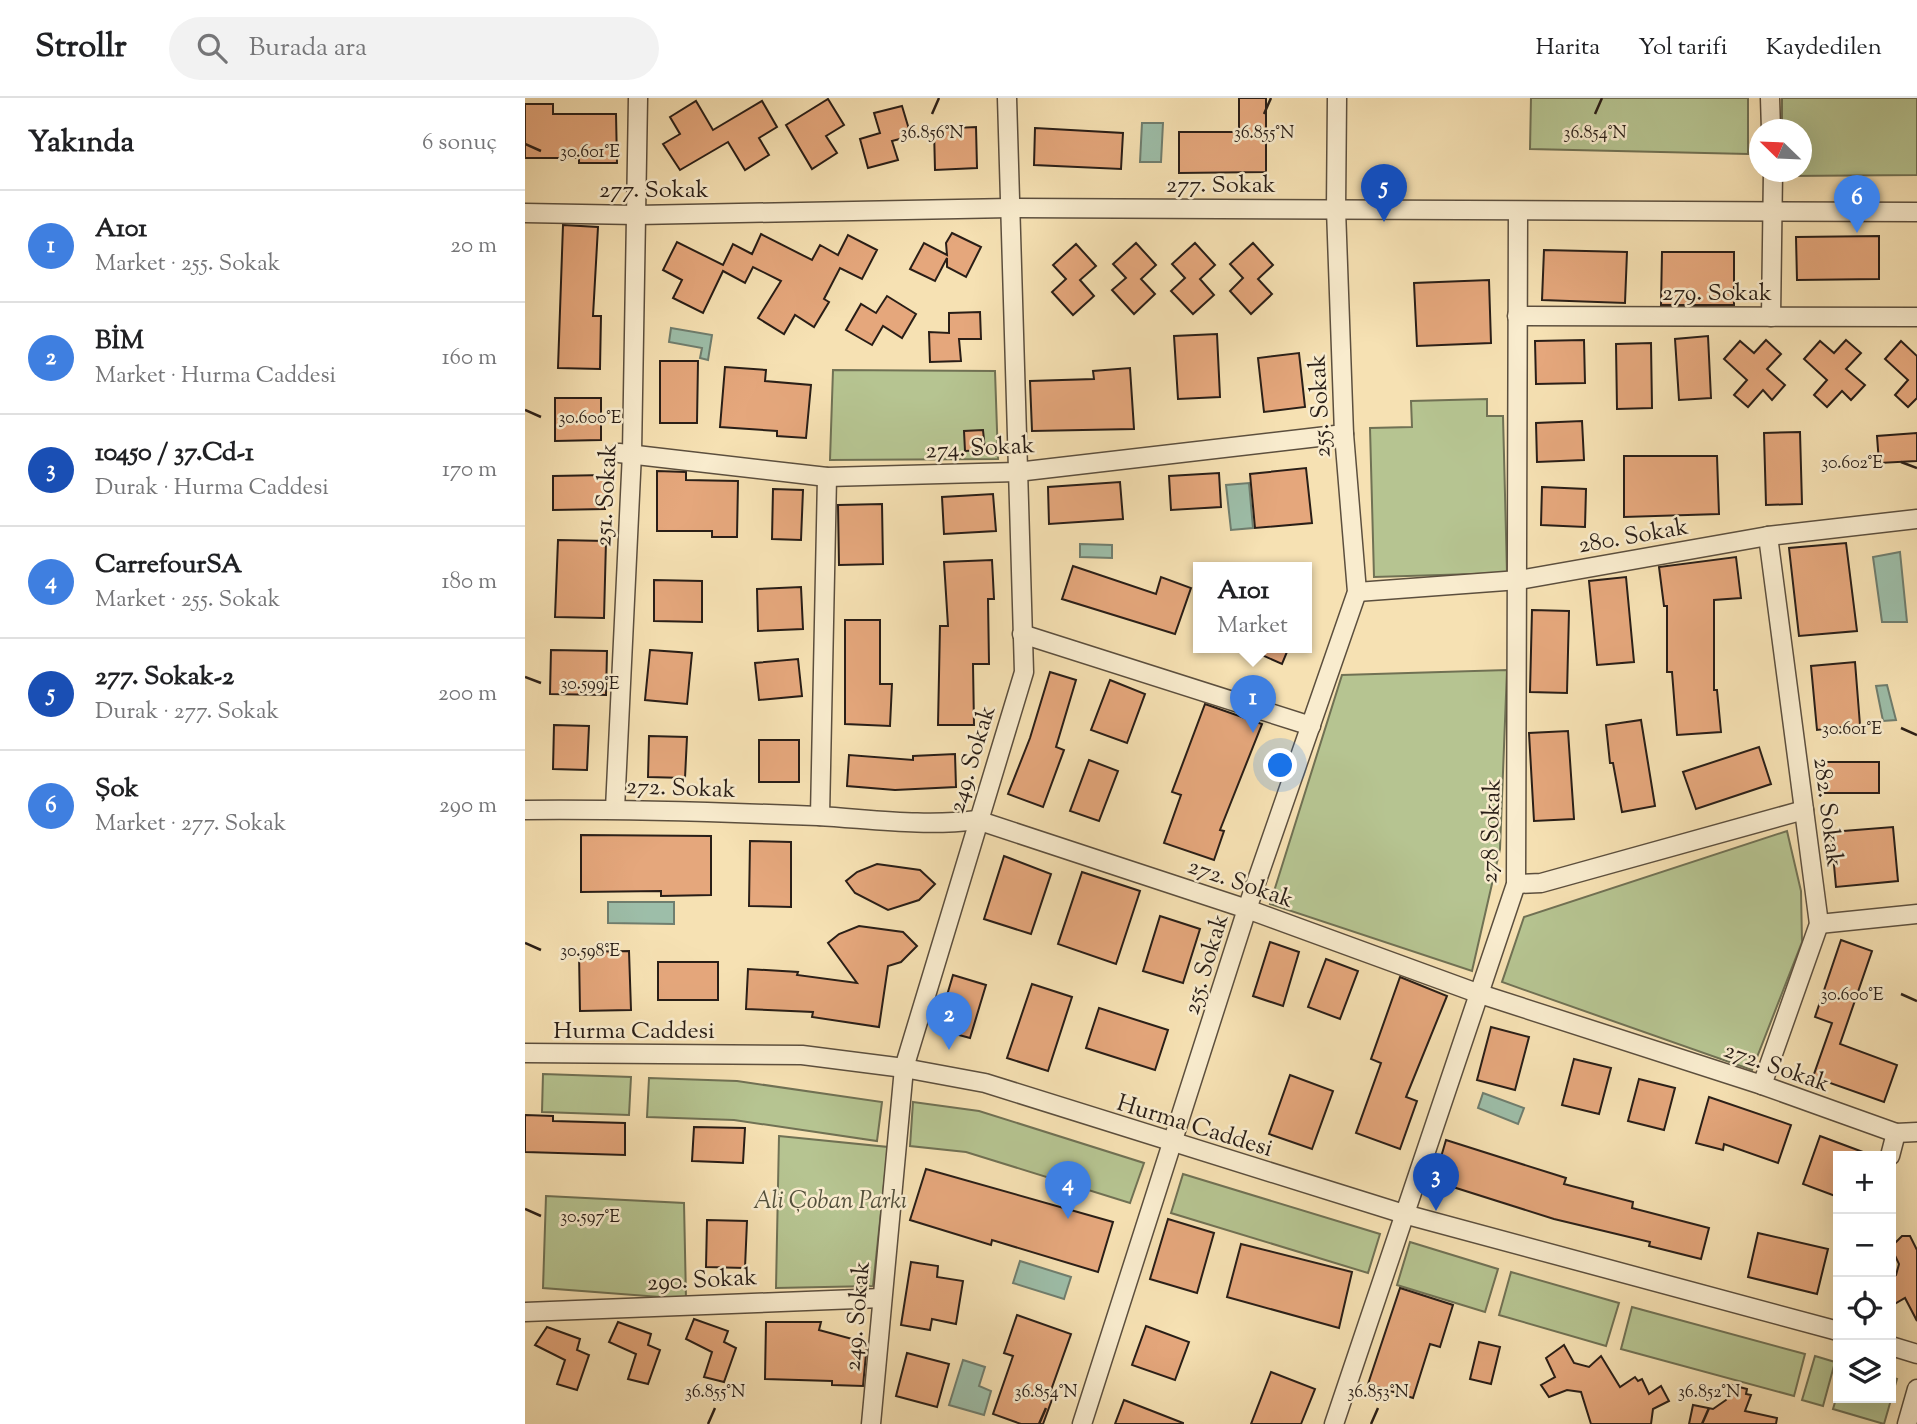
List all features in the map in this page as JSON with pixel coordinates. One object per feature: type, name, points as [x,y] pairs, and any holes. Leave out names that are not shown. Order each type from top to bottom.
[{"type":"street","name":"251. Sokak","points":[[615,809],[626,453],[637,215],[638,98]]},
{"type":"street","name":"249. Sokak","points":[[871,1424],[904,1068],[1024,672],[1007,98]]},
{"type":"street","name":"255. Sokak","points":[[1082,1424],[1174,1144],[1247,909],[1357,592],[1344,434],[1336,209],[1337,98]]},
{"type":"street","points":[[1770,98],[1771,119]]},
{"type":"street","points":[[1771,317],[1773,182]]},
{"type":"street","name":"277. Sokak","points":[[525,214],[637,215],[1010,208],[1917,212]]},
{"type":"street","name":"278 Sokak","points":[[1334,1424],[1477,993],[1516,884],[1517,211]]},
{"type":"street","name":"279. Sokak","points":[[1517,316],[1917,317]]},
{"type":"street","name":"274. Sokak","points":[[626,453],[827,477],[1017,472],[1344,434]]},
{"type":"street","points":[[820,816],[827,477]]},
{"type":"street","name":"280. Sokak","points":[[1357,592],[1518,580],[1768,536],[1917,519]]},
{"type":"street","name":"282. Sokak","points":[[1762,1085],[1819,924],[1768,536]]},
{"type":"street","points":[[1023,634],[1311,726]]},
{"type":"street","name":"272. Sokak","points":[[525,810],[615,809],[820,816],[941,825],[977,820],[1247,909],[1477,993],[1762,1085],[1896,1133],[1917,1132]]},
{"type":"street","points":[[1516,884],[1541,883],[1804,810]]},
{"type":"street","points":[[1819,924],[1917,914]]},
{"type":"street","name":"Hurma Caddesi","points":[[525,1053],[802,1055],[904,1068],[985,1083],[1404,1214],[1833,1330]]},
{"type":"street","points":[[1891,1151],[1896,1133]]},
{"type":"street","name":"290. Sokak","points":[[525,1312],[881,1298]]},
{"type":"street","points":[[1896,1348],[1917,1354]]},
{"type":"street","points":[[1906,1424],[1917,1389]]},
{"type":"green space","points":[[1531,98],[1748,98],[1748,154],[1530,149]]},
{"type":"green space","points":[[1782,98],[1917,98],[1917,175],[1812,176],[1812,119],[1782,119]]},
{"type":"green space","points":[[833,370],[995,371],[998,459],[830,460]]},
{"type":"green space","points":[[1487,399],[1487,416],[1503,416],[1507,573],[1374,577],[1370,428],[1412,427],[1411,401]]},
{"type":"green space","points":[[1507,670],[1500,849],[1472,971],[1270,904],[1342,675]]},
{"type":"green space","points":[[1787,831],[1801,891],[1802,942],[1752,1070],[1502,982],[1524,917]]},
{"type":"green space","points":[[543,1074],[631,1077],[629,1115],[542,1112]]},
{"type":"green space","points":[[649,1078],[737,1081],[882,1102],[877,1141],[734,1120],[647,1117]]},
{"type":"green space","points":[[913,1102],[979,1111],[1144,1163],[1130,1203],[966,1152],[910,1146]]},
{"type":"green space","name":"Ali Çoban Parkı","points":[[779,1136],[888,1147],[873,1286],[776,1288]]},
{"type":"green space","points":[[1183,1174],[1380,1234],[1368,1273],[1171,1213]]},
{"type":"green space","points":[[546,1196],[684,1203],[686,1299],[543,1288]]},
{"type":"green space","points":[[1410,1242],[1498,1269],[1485,1312],[1397,1285]]},
{"type":"green space","points":[[1511,1272],[1619,1303],[1606,1346],[1499,1315]]},
{"type":"green space","points":[[1632,1307],[1805,1354],[1794,1396],[1621,1349]]},
{"type":"green space","points":[[1815,1356],[1833,1361],[1823,1406],[1802,1400]]},
{"type":"green space","points":[[1835,1403],[1890,1403],[1884,1424],[1833,1409]]},
{"type":"shaded area","points":[[1142,123],[1163,123],[1161,162],[1140,162]]},
{"type":"shaded area","points":[[671,328],[712,335],[708,360],[700,358],[702,348],[669,342]]},
{"type":"shaded area","points":[[1249,483],[1253,528],[1231,530],[1226,485]]},
{"type":"shaded area","points":[[1080,544],[1112,545],[1112,558],[1080,557]]},
{"type":"shaded area","points":[[1900,552],[1907,622],[1882,622],[1873,557]]},
{"type":"shaded area","points":[[1887,685],[1896,720],[1883,721],[1876,686]]},
{"type":"shaded area","points":[[608,902],[674,902],[674,924],[608,923]]},
{"type":"shaded area","points":[[1483,1093],[1524,1108],[1518,1124],[1478,1108]]},
{"type":"shaded area","points":[[1020,1261],[1071,1277],[1064,1299],[1013,1283]]},
{"type":"shaded area","points":[[963,1360],[985,1367],[979,1386],[991,1391],[984,1415],[949,1405]]},
{"type":"building","points":[[1239,98],[1266,98],[1266,172],[1179,173],[1179,132],[1239,132]]},
{"type":"building","points":[[828,99],[844,125],[826,136],[837,153],[812,169],[786,125]]},
{"type":"building","points":[[696,101],[713,130],[762,101],[777,127],[759,138],[769,155],[745,170],[728,142],[680,170],[663,144],[680,134],[670,117]]},
{"type":"building","points":[[525,104],[553,104],[553,114],[616,114],[617,163],[579,163],[579,158],[525,158]]},
{"type":"building","points":[[902,106],[911,136],[892,141],[898,160],[868,168],[860,139],[880,133],[874,113]]},
{"type":"building","points":[[976,127],[977,168],[935,170],[934,129]]},
{"type":"building","points":[[1035,128],[1123,133],[1121,169],[1034,165]]},
{"type":"building","points":[[563,225],[598,227],[593,316],[601,316],[600,369],[558,368]]},
{"type":"building","points":[[952,233],[981,247],[966,277],[947,267],[947,258],[935,281],[910,269],[924,243],[947,255],[946,243]]},
{"type":"building","points":[[761,234],[812,260],[820,245],[838,255],[848,235],[877,250],[862,279],[840,268],[824,299],[829,302],[814,327],[795,315],[784,334],[758,318],[781,281],[753,267],[745,283],[723,271],[703,313],[673,298],[682,280],[663,270],[677,242],[723,265],[733,244],[752,254]]},
{"type":"building","points":[[1879,236],[1879,279],[1797,280],[1796,237]]},
{"type":"building","points":[[1136,243],[1156,265],[1141,279],[1155,294],[1134,314],[1112,290],[1126,278],[1113,264]]},
{"type":"building","points":[[1195,243],[1215,265],[1200,279],[1214,295],[1193,314],[1171,291],[1185,278],[1172,264]]},
{"type":"building","points":[[1253,243],[1273,265],[1258,279],[1272,294],[1251,314],[1230,291],[1243,278],[1230,264]]},
{"type":"building","points":[[1076,244],[1096,266],[1080,280],[1094,296],[1073,315],[1052,292],[1066,279],[1053,265]]},
{"type":"building","points":[[1544,250],[1627,252],[1625,303],[1542,300]]},
{"type":"building","points":[[1662,252],[1734,252],[1734,305],[1661,305]]},
{"type":"building","points":[[1489,280],[1491,343],[1417,346],[1414,283]]},
{"type":"building","points":[[887,296],[916,314],[902,338],[883,326],[872,345],[846,330],[861,304],[876,313]]},
{"type":"building","points":[[980,312],[981,339],[959,339],[961,361],[930,362],[929,332],[949,333],[949,313]]},
{"type":"building","points":[[1217,334],[1220,397],[1178,399],[1174,336]]},
{"type":"building","points":[[1708,336],[1711,398],[1679,400],[1675,339]]},
{"type":"building","points":[[1584,340],[1585,383],[1536,384],[1535,341]]},
{"type":"building","points":[[1766,340],[1781,354],[1767,369],[1785,385],[1772,400],[1763,390],[1748,407],[1734,395],[1747,380],[1724,359],[1740,341],[1754,353]]},
{"type":"building","points":[[1846,340],[1861,353],[1846,369],[1865,385],[1851,400],[1842,391],[1827,407],[1814,395],[1827,380],[1804,359],[1820,341],[1834,353]]},
{"type":"building","points":[[1901,341],[1917,356],[1917,398],[1908,407],[1895,395],[1908,380],[1885,359]]},
{"type":"building","points":[[1651,343],[1652,408],[1617,409],[1616,344]]},
{"type":"building","points":[[1299,353],[1305,407],[1264,412],[1258,358]]},
{"type":"building","points":[[660,361],[698,361],[697,423],[660,423]]},
{"type":"building","points":[[725,367],[766,370],[765,381],[811,385],[806,438],[777,436],[777,431],[720,427]]},
{"type":"building","points":[[1130,368],[1134,429],[1032,431],[1030,381],[1094,379],[1093,371]]},
{"type":"building","points":[[555,398],[601,398],[601,440],[555,441]]},
{"type":"building","points":[[1582,421],[1584,460],[1537,462],[1536,423]]},
{"type":"building","points":[[983,430],[985,450],[965,451],[964,431]]},
{"type":"building","points":[[1800,432],[1802,504],[1766,505],[1764,433]]},
{"type":"building","points":[[1917,433],[1917,461],[1879,463],[1877,436]]},
{"type":"building","points":[[1624,456],[1717,456],[1719,514],[1624,517]]},
{"type":"building","points":[[1306,468],[1312,523],[1255,528],[1250,474]]},
{"type":"building","points":[[657,471],[686,472],[686,480],[738,481],[737,537],[712,537],[712,531],[657,531]]},
{"type":"building","points":[[1219,473],[1221,507],[1171,510],[1169,476]]},
{"type":"building","points":[[605,475],[605,509],[553,510],[553,476]]},
{"type":"building","points":[[1120,482],[1123,519],[1049,524],[1048,487]]},
{"type":"building","points":[[1542,487],[1586,489],[1585,527],[1541,525]]},
{"type":"building","points":[[773,489],[803,490],[801,540],[772,539]]},
{"type":"building","points":[[993,494],[996,531],[944,534],[942,497]]},
{"type":"building","points":[[882,504],[883,564],[839,565],[838,505]]},
{"type":"building","points":[[558,540],[606,541],[604,618],[555,617]]},
{"type":"building","points":[[1846,543],[1857,631],[1799,636],[1789,548]]},
{"type":"building","points":[[1736,557],[1741,598],[1714,600],[1714,690],[1717,690],[1721,732],[1677,735],[1672,672],[1667,672],[1667,606],[1664,606],[1659,567]]},
{"type":"building","points":[[992,560],[994,599],[988,599],[989,664],[973,664],[974,725],[938,725],[940,626],[948,626],[944,562]]},
{"type":"building","points":[[1073,566],[1156,594],[1161,577],[1191,588],[1175,634],[1062,599]]},
{"type":"building","points":[[1626,577],[1634,662],[1597,665],[1589,581]]},
{"type":"building","points":[[654,580],[702,581],[702,622],[654,621]]},
{"type":"building","points":[[801,587],[803,629],[758,631],[757,589]]},
{"type":"building","points":[[1532,610],[1569,611],[1567,693],[1530,692]]},
{"type":"building","points":[[845,620],[880,620],[880,684],[892,684],[890,726],[845,724]]},
{"type":"building","points":[[551,650],[607,651],[606,695],[550,694]]},
{"type":"building","points":[[650,650],[692,653],[687,704],[645,700]]},
{"type":"building","points":[[1257,653],[1287,653],[1282,664]]},
{"type":"building","points":[[798,659],[802,696],[759,700],[755,663]]},
{"type":"building","points":[[1855,662],[1860,725],[1817,730],[1811,666]]},
{"type":"building","points":[[1050,672],[1076,680],[1056,747],[1064,750],[1043,807],[1008,794],[1030,738]]},
{"type":"building","points":[[1110,680],[1145,694],[1127,743],[1091,730]]},
{"type":"building","points":[[1205,704],[1262,724],[1220,830],[1224,831],[1214,860],[1164,843],[1181,795],[1172,792]]},
{"type":"building","points":[[1641,720],[1655,806],[1622,812],[1613,763],[1610,763],[1606,725]]},
{"type":"building","points":[[554,725],[589,726],[587,770],[553,769]]},
{"type":"building","points":[[1568,731],[1574,819],[1534,821],[1529,733]]},
{"type":"building","points":[[649,736],[687,737],[685,778],[648,777]]},
{"type":"building","points":[[759,740],[799,740],[799,782],[759,782]]},
{"type":"building","points":[[1759,747],[1771,784],[1696,809],[1683,772]]},
{"type":"building","points":[[955,754],[956,787],[895,790],[847,786],[849,755],[913,760],[913,756]]},
{"type":"building","points":[[1089,760],[1118,771],[1099,821],[1070,811]]},
{"type":"building","points":[[1822,762],[1879,762],[1879,793],[1823,793]]},
{"type":"building","points":[[1893,827],[1898,881],[1836,887],[1831,832]]},
{"type":"building","points":[[581,835],[711,836],[711,895],[661,896],[661,891],[581,892]]},
{"type":"building","points":[[750,841],[791,842],[791,907],[749,906]]},
{"type":"building","points":[[1004,856],[1051,874],[1031,934],[984,919]]},
{"type":"building","points":[[877,864],[920,870],[935,884],[919,900],[888,910],[855,893],[846,881],[857,872]]},
{"type":"building","points":[[1082,872],[1140,891],[1116,964],[1058,944]]},
{"type":"building","points":[[1160,916],[1200,929],[1183,983],[1143,971]]},
{"type":"building","points":[[859,926],[903,932],[917,946],[901,962],[888,966],[879,1027],[812,1017],[813,1012],[746,1009],[748,969],[798,972],[797,975],[857,983],[828,943],[839,934]]},
{"type":"building","points":[[1841,940],[1872,951],[1840,1044],[1897,1065],[1884,1102],[1813,1077],[1832,1023],[1815,1017]]},
{"type":"building","points":[[1270,942],[1299,952],[1283,1006],[1253,996]]},
{"type":"building","points":[[629,951],[631,1010],[580,1011],[579,952]]},
{"type":"building","points":[[1326,959],[1358,971],[1340,1019],[1308,1007]]},
{"type":"building","points":[[658,962],[718,962],[718,1000],[658,1000]]},
{"type":"building","points":[[953,975],[986,985],[970,1038],[937,1029]]},
{"type":"building","points":[[1400,977],[1447,996],[1406,1097],[1417,1101],[1400,1149],[1356,1133],[1381,1063],[1371,1059]]},
{"type":"building","points":[[1032,984],[1072,997],[1048,1071],[1007,1058]]},
{"type":"building","points":[[1099,1008],[1168,1030],[1155,1070],[1086,1048]]},
{"type":"building","points":[[1491,1027],[1529,1037],[1515,1090],[1477,1080]]},
{"type":"building","points":[[1574,1059],[1611,1068],[1599,1114],[1562,1105]]},
{"type":"building","points":[[1290,1075],[1333,1091],[1312,1149],[1269,1134]]},
{"type":"building","points":[[1639,1079],[1675,1088],[1664,1130],[1628,1121]]},
{"type":"building","points":[[1709,1097],[1791,1125],[1778,1163],[1724,1144],[1723,1150],[1696,1143]]},
{"type":"building","points":[[525,1115],[553,1116],[553,1121],[625,1123],[625,1155],[525,1152]]},
{"type":"building","points":[[694,1127],[745,1128],[743,1163],[692,1161]]},
{"type":"building","points":[[1820,1136],[1860,1151],[1833,1151],[1833,1195],[1803,1184]]},
{"type":"building","points":[[1446,1140],[1566,1178],[1564,1184],[1633,1202],[1632,1208],[1709,1228],[1701,1259],[1649,1246],[1650,1242],[1554,1219],[1434,1181]]},
{"type":"building","points":[[926,1169],[1113,1222],[1098,1272],[992,1240],[991,1245],[910,1220]]},
{"type":"building","points":[[1168,1219],[1214,1233],[1197,1293],[1150,1279]]},
{"type":"building","points":[[707,1220],[747,1221],[745,1268],[706,1267]]},
{"type":"building","points":[[1758,1233],[1828,1249],[1817,1294],[1748,1277]]},
{"type":"building","points":[[1902,1236],[1910,1236],[1917,1250],[1917,1321],[1905,1298],[1896,1303],[1896,1275],[1899,1264],[1896,1258],[1896,1242]]},
{"type":"building","points":[[1241,1244],[1352,1272],[1339,1328],[1227,1297]]},
{"type":"building","points":[[911,1262],[938,1266],[937,1277],[963,1281],[956,1324],[932,1319],[930,1330],[901,1325]]},
{"type":"building","points":[[1400,1288],[1453,1305],[1440,1347],[1430,1344],[1413,1398],[1368,1384]]},
{"type":"building","points":[[1017,1315],[1071,1334],[1050,1393],[1054,1394],[1043,1424],[1021,1424],[993,1414],[1013,1356],[1004,1353]]},
{"type":"building","points":[[694,1319],[728,1331],[724,1342],[736,1348],[724,1382],[704,1377],[712,1352],[686,1339]]},
{"type":"building","points":[[618,1322],[651,1334],[648,1345],[660,1350],[648,1384],[628,1379],[636,1354],[609,1342]]},
{"type":"building","points":[[766,1322],[821,1322],[819,1330],[867,1343],[863,1386],[832,1385],[832,1381],[765,1379]]},
{"type":"building","points":[[1146,1326],[1189,1342],[1175,1380],[1132,1365]]},
{"type":"building","points":[[547,1327],[580,1339],[577,1350],[589,1355],[577,1390],[557,1384],[565,1360],[535,1345]]},
{"type":"building","points":[[1479,1342],[1500,1347],[1491,1384],[1470,1379]]},
{"type":"building","points":[[1564,1345],[1574,1363],[1589,1367],[1601,1356],[1620,1387],[1635,1377],[1638,1381],[1642,1379],[1649,1394],[1661,1386],[1669,1401],[1653,1409],[1651,1424],[1591,1424],[1581,1392],[1567,1390],[1549,1397],[1541,1385],[1555,1377],[1546,1358]]},
{"type":"building","points":[[907,1353],[949,1364],[937,1407],[896,1396]]},
{"type":"building","points":[[1271,1372],[1315,1389],[1301,1424],[1251,1424]]},
{"type":"building","points":[[1728,1384],[1747,1389],[1746,1394],[1751,1395],[1745,1411],[1777,1418],[1776,1424],[1689,1424],[1693,1405],[1713,1409],[1726,1400]]},
{"type":"building","points":[[1124,1400],[1183,1423],[1183,1424],[1115,1424]]},
{"type":"place","name":"277. Sokak-2","points":[[1384,222]]},
{"type":"place","name":"Şok","points":[[1857,233]]},
{"type":"place","name":"A101","points":[[1253,733]]},
{"type":"place","name":"BİM","points":[[949,1050]]},
{"type":"place","name":"10450 / 37.Cd-1","points":[[1436,1211]]},
{"type":"place","name":"CarrefourSA","points":[[1068,1219]]}]
